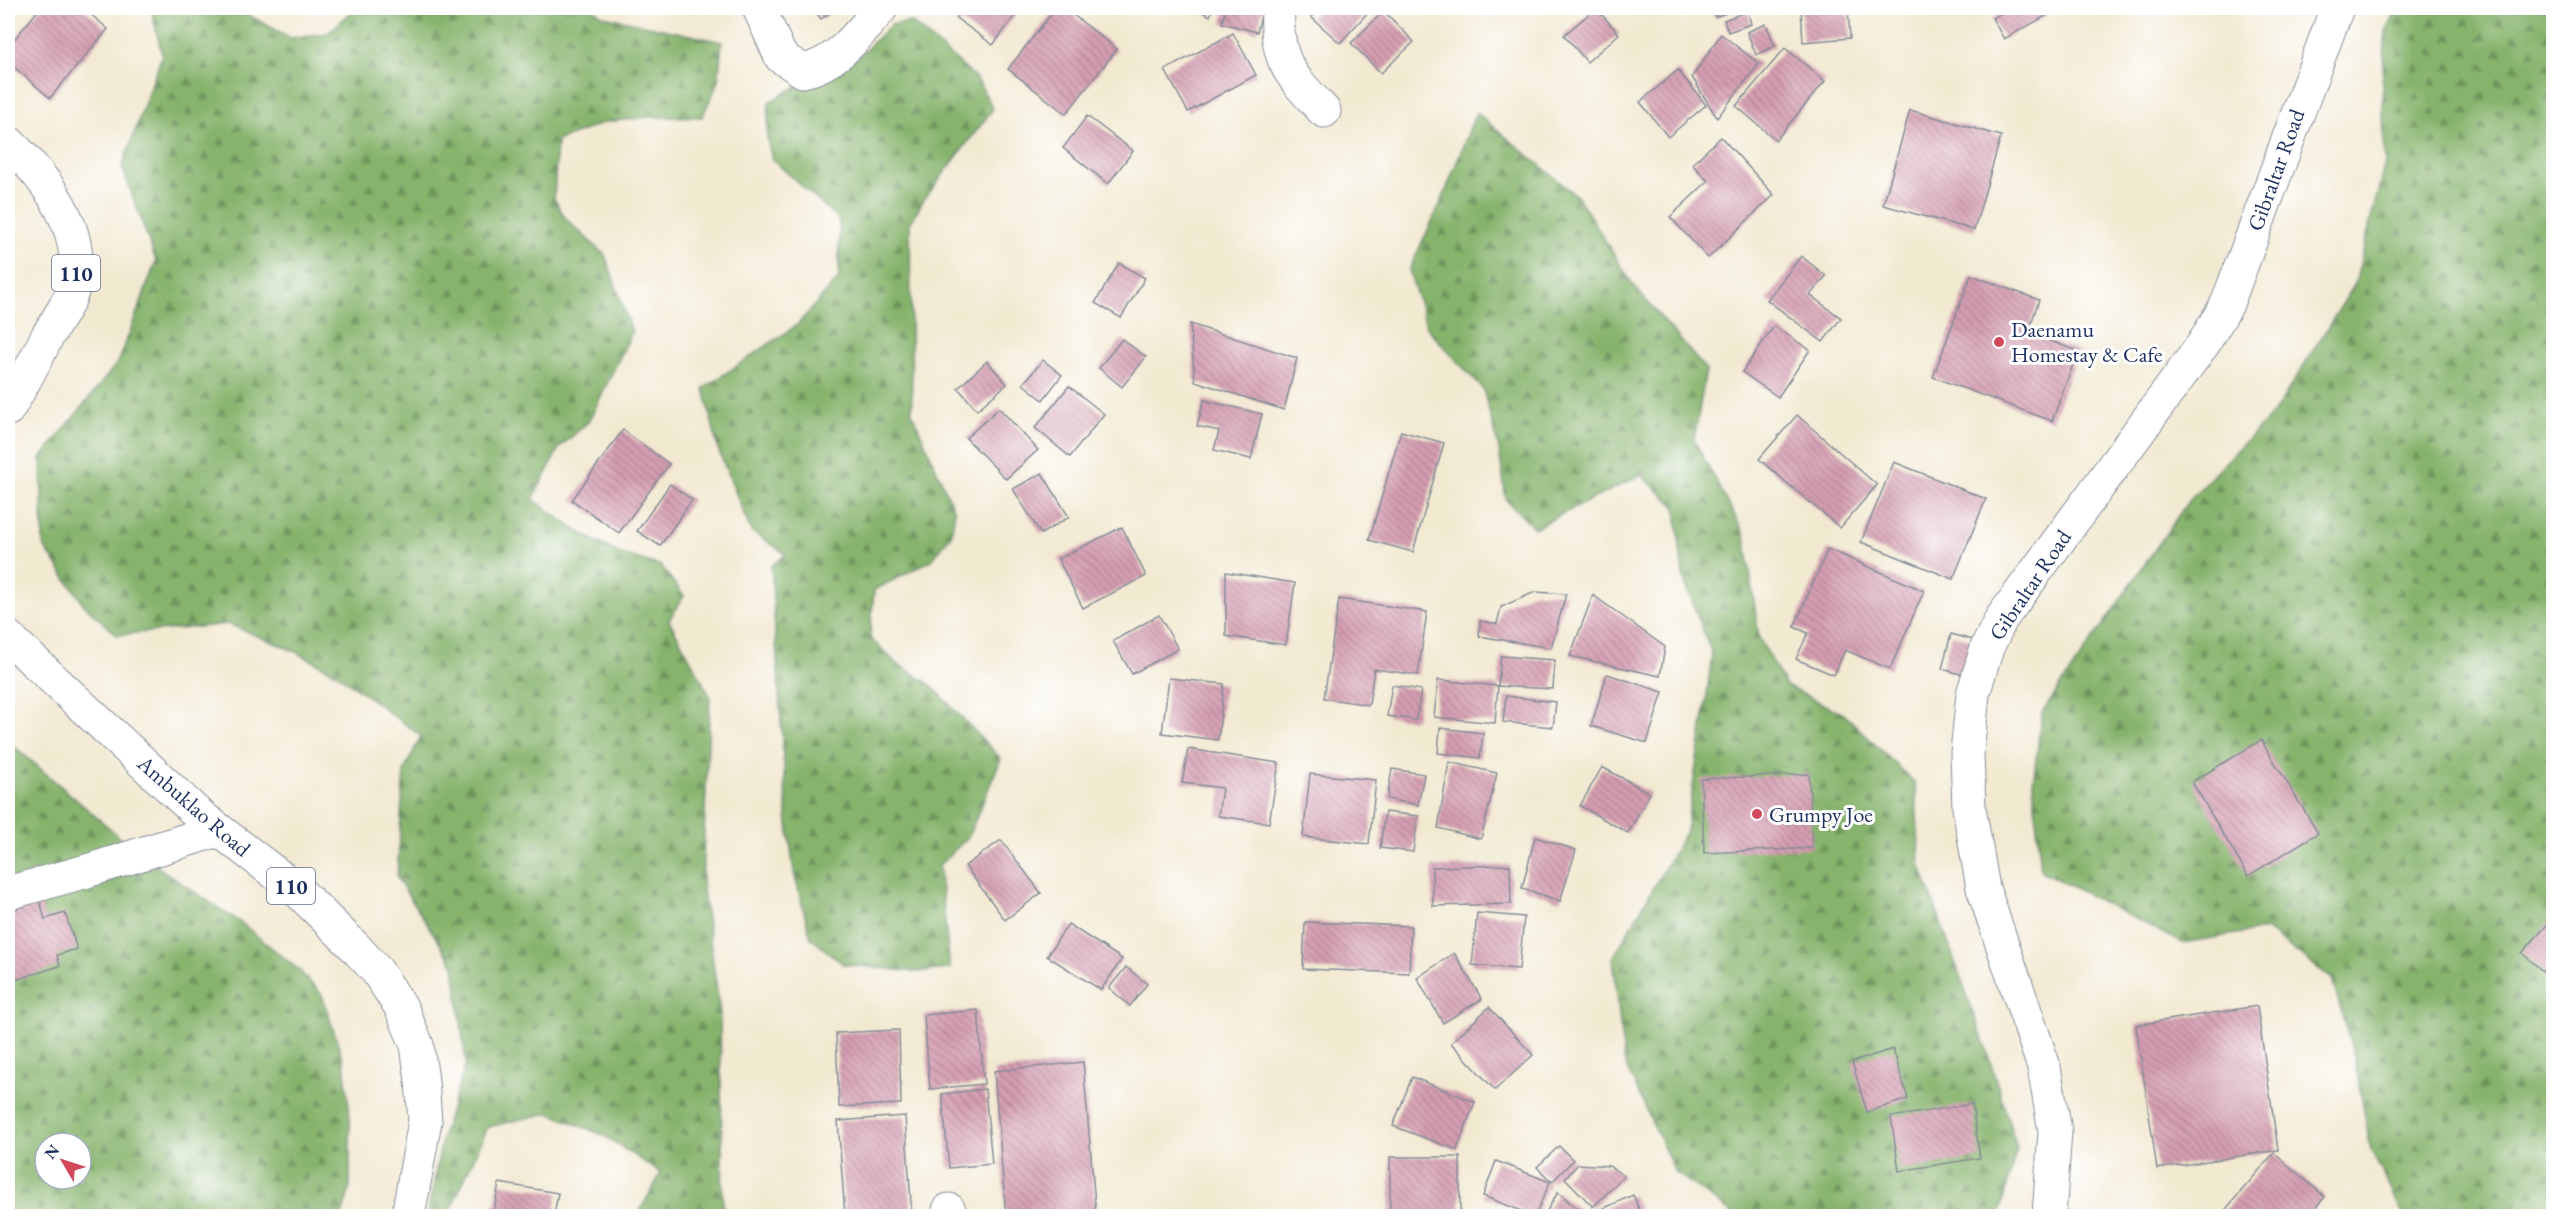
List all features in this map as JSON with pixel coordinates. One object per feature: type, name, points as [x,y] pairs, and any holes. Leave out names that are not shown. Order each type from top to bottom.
[{"type":"street","points":[[759,8],[781,57],[803,71],[820,68],[846,48],[882,8]]},
{"type":"street","points":[[1278,8],[1277,25],[1282,57],[1291,75],[1324,111]]},
{"type":"street","name":"Gibraltar Road","points":[[2049,1216],[2055,1131],[2044,1067],[1983,888],[1969,808],[1967,753],[1972,694],[1987,648],[2001,619],[2204,343],[2227,304],[2337,8]]},
{"type":"street","name":"110","points":[[8,142],[32,166],[52,192],[74,238],[77,262],[74,286],[8,409]]},
{"type":"street","name":"Ambuklao Road","points":[[8,637],[218,830],[296,889],[354,945],[377,971],[401,1007],[417,1045],[425,1121],[408,1216]]},
{"type":"street","points":[[8,893],[218,830]]},
{"type":"green space","points":[[151,8],[235,8],[291,38],[328,33],[356,8],[592,8],[603,16],[722,42],[718,83],[702,117],[649,117],[605,122],[557,141],[554,198],[566,219],[605,255],[632,332],[589,421],[559,448],[533,499],[577,531],[618,553],[661,566],[684,596],[669,620],[710,696],[702,882],[720,1012],[723,1216],[637,1216],[661,1173],[603,1135],[549,1113],[488,1127],[452,1207],[452,1216],[427,1216],[443,1134],[466,1063],[454,965],[397,878],[404,771],[421,736],[336,673],[292,650],[228,624],[117,635],[85,606],[43,545],[41,458],[119,361],[156,261],[122,167],[162,55]]},
{"type":"green space","points":[[2398,8],[2553,8],[2553,1216],[2404,1216],[2371,1150],[2354,1056],[2332,979],[2266,929],[2183,943],[2041,871],[2033,783],[2042,713],[2189,500],[2275,411],[2355,284],[2385,163],[2382,84],[2386,31]]},
{"type":"green space","points":[[911,22],[977,79],[993,109],[923,201],[910,224],[912,413],[955,512],[951,535],[932,560],[874,590],[870,638],[895,662],[931,685],[1001,759],[968,837],[939,865],[950,969],[915,972],[843,964],[811,938],[794,873],[787,816],[771,566],[786,554],[751,531],[718,449],[704,388],[797,325],[839,278],[839,220],[772,159],[767,138],[769,102],[857,58],[891,25]]},
{"type":"green space","points":[[1476,112],[1578,197],[1633,285],[1706,370],[1694,440],[1745,535],[1759,638],[1786,686],[1844,714],[1915,783],[1920,864],[1986,1048],[2017,1148],[1999,1216],[1736,1216],[1675,1172],[1624,1061],[1613,958],[1686,831],[1712,654],[1683,577],[1676,507],[1641,475],[1534,528],[1506,500],[1499,449],[1483,389],[1427,328],[1409,270],[1443,198]]},
{"type":"green space","points":[[8,741],[143,857],[241,923],[298,969],[322,995],[344,1062],[350,1118],[350,1188],[342,1216],[8,1216]]},
{"type":"building","points":[[40,8],[83,8],[108,29],[50,98],[8,62],[8,47]]},
{"type":"building","points":[[813,8],[837,8],[821,19]]},
{"type":"building","points":[[964,8],[1021,8],[993,45],[956,18]]},
{"type":"building","points":[[1056,8],[1064,8],[1117,49],[1066,114],[1008,69]]},
{"type":"building","points":[[1196,8],[1213,8],[1210,16]]},
{"type":"building","points":[[1226,8],[1263,8],[1257,32],[1222,23]]},
{"type":"building","points":[[1319,8],[1372,8],[1340,43],[1311,17]]},
{"type":"building","points":[[1596,8],[1619,34],[1587,62],[1564,35]]},
{"type":"building","points":[[1711,8],[1739,8],[1715,17]]},
{"type":"building","points":[[1801,8],[1848,8],[1850,38],[1803,42]]},
{"type":"building","points":[[2011,8],[2041,8],[2046,16],[2004,39],[1992,18]]},
{"type":"building","points":[[1384,11],[1414,42],[1381,73],[1351,43]]},
{"type":"building","points":[[1748,11],[1751,24],[1728,32],[1724,20]]},
{"type":"building","points":[[1766,24],[1775,46],[1756,55],[1747,32]]},
{"type":"building","points":[[1233,33],[1256,75],[1188,112],[1165,70]]},
{"type":"building","points":[[1721,34],[1759,64],[1717,118],[1692,77]]},
{"type":"building","points":[[1785,48],[1825,81],[1776,140],[1736,106]]},
{"type":"building","points":[[1678,70],[1706,105],[1668,137],[1640,102]]},
{"type":"building","points":[[1910,110],[2001,136],[1974,230],[1883,205]]},
{"type":"building","points":[[1087,116],[1133,151],[1108,184],[1063,148]]},
{"type":"building","points":[[1721,137],[1774,195],[1708,258],[1670,217],[1708,181],[1692,164]]},
{"type":"building","points":[[1801,256],[1826,276],[1810,295],[1841,318],[1823,342],[1767,300]]},
{"type":"building","points":[[1119,263],[1145,278],[1121,318],[1095,303]]},
{"type":"building","name":"Daenamu Homestay & Cafe","points":[[1971,275],[2039,300],[2028,333],[2078,351],[2052,421],[1933,377]]},
{"type":"building","points":[[1190,324],[1297,358],[1284,410],[1195,381]]},
{"type":"building","points":[[1774,326],[1810,350],[1778,397],[1742,372]]},
{"type":"building","points":[[1122,339],[1146,357],[1122,387],[1099,368]]},
{"type":"building","points":[[1043,360],[1062,375],[1043,400],[1023,384]]},
{"type":"building","points":[[987,361],[1007,384],[977,410],[958,388]]},
{"type":"building","points":[[1069,386],[1104,414],[1070,457],[1035,428]]},
{"type":"building","points":[[1204,400],[1262,414],[1251,459],[1214,450],[1219,431],[1197,426]]},
{"type":"building","points":[[999,408],[1038,450],[1006,479],[966,438]]},
{"type":"building","points":[[1797,415],[1877,485],[1840,528],[1759,459]]},
{"type":"building","points":[[623,430],[669,464],[619,533],[572,500]]},
{"type":"building","points":[[1401,431],[1444,443],[1413,552],[1369,540]]},
{"type":"building","points":[[1894,462],[1986,499],[1953,579],[1861,542]]},
{"type":"building","points":[[1042,473],[1069,517],[1041,534],[1013,489]]},
{"type":"building","points":[[670,484],[692,500],[660,546],[637,531]]},
{"type":"building","points":[[1122,527],[1146,576],[1083,608],[1058,559]]},
{"type":"building","points":[[1828,549],[1924,591],[1890,669],[1845,650],[1834,675],[1796,659],[1808,633],[1794,627]]},
{"type":"building","points":[[1226,572],[1295,583],[1286,645],[1226,636]]},
{"type":"building","points":[[1535,592],[1566,594],[1551,648],[1479,636],[1480,621],[1497,624],[1501,607]]},
{"type":"building","points":[[1593,595],[1665,647],[1660,676],[1570,656]]},
{"type":"building","points":[[1339,599],[1427,612],[1418,675],[1374,669],[1369,705],[1324,698]]},
{"type":"building","points":[[1159,615],[1178,649],[1132,674],[1113,641]]},
{"type":"building","points":[[1951,634],[1977,641],[1968,676],[1942,669]]},
{"type":"building","points":[[1501,656],[1555,660],[1553,689],[1498,686]]},
{"type":"building","points":[[1607,674],[1663,692],[1647,743],[1591,726]]},
{"type":"building","points":[[1169,678],[1224,684],[1218,740],[1162,733]]},
{"type":"building","points":[[1438,680],[1498,686],[1495,723],[1434,717]]},
{"type":"building","points":[[1392,685],[1421,690],[1416,720],[1387,716]]},
{"type":"building","points":[[1506,696],[1556,702],[1553,727],[1503,722]]},
{"type":"building","points":[[1440,728],[1483,733],[1480,758],[1438,753]]},
{"type":"building","points":[[2261,740],[2318,833],[2248,876],[2192,782]]},
{"type":"building","points":[[1188,749],[1279,763],[1269,823],[1218,816],[1222,788],[1182,783]]},
{"type":"building","points":[[1449,762],[1497,773],[1481,839],[1438,828]]},
{"type":"building","points":[[1602,767],[1650,793],[1628,833],[1580,806]]},
{"type":"building","points":[[1392,769],[1424,774],[1418,805],[1387,799]]},
{"type":"building","points":[[1310,774],[1376,780],[1369,844],[1303,837]]},
{"type":"building","name":"Grumpy Joe","points":[[1809,774],[1812,848],[1704,853],[1701,779]]},
{"type":"building","points":[[1385,812],[1418,816],[1413,852],[1380,848]]},
{"type":"building","points":[[1535,837],[1576,850],[1560,901],[1522,888]]},
{"type":"building","points":[[1001,840],[1041,893],[1005,920],[965,866]]},
{"type":"building","points":[[1510,865],[1511,904],[1433,906],[1432,867]]},
{"type":"building","points":[[40,901],[45,919],[65,913],[77,949],[57,955],[60,966],[8,982],[8,911]]},
{"type":"building","points":[[1477,913],[1524,917],[1519,969],[1472,965]]},
{"type":"building","points":[[2554,917],[2554,981],[2522,953]]},
{"type":"building","points":[[1305,922],[1411,926],[1409,973],[1303,969]]},
{"type":"building","points":[[1068,924],[1122,959],[1101,990],[1047,956]]},
{"type":"building","points":[[1454,953],[1482,999],[1443,1023],[1417,978]]},
{"type":"building","points":[[1126,967],[1147,984],[1130,1006],[1109,988]]},
{"type":"building","points":[[2257,1006],[2278,1150],[2157,1169],[2136,1025]]},
{"type":"building","points":[[1489,1007],[1533,1055],[1495,1090],[1451,1043]]},
{"type":"building","points":[[978,1010],[984,1084],[930,1089],[924,1015]]},
{"type":"building","points":[[899,1030],[901,1104],[839,1107],[836,1033]]},
{"type":"building","points":[[1893,1049],[1908,1099],[1867,1112],[1852,1062]]},
{"type":"building","points":[[1083,1062],[1096,1216],[1006,1216],[994,1071]]},
{"type":"building","points":[[1412,1077],[1475,1102],[1457,1150],[1393,1126]]},
{"type":"building","points":[[985,1089],[992,1164],[949,1168],[942,1094]]},
{"type":"building","points":[[1972,1104],[1980,1158],[1899,1171],[1891,1117]]},
{"type":"building","points":[[905,1116],[912,1216],[845,1216],[838,1121]]},
{"type":"building","points":[[1559,1146],[1573,1160],[1552,1182],[1537,1167]]},
{"type":"building","points":[[2274,1153],[2325,1197],[2308,1216],[2220,1216]]},
{"type":"building","points":[[1390,1157],[1460,1157],[1460,1216],[1390,1216]]},
{"type":"building","points":[[1496,1161],[1550,1182],[1535,1216],[1483,1196]]},
{"type":"building","points":[[1578,1164],[1609,1166],[1624,1176],[1593,1207],[1565,1178]]},
{"type":"building","points":[[499,1183],[558,1193],[554,1216],[493,1216]]},
{"type":"building","points":[[1558,1192],[1586,1216],[1544,1216]]},
{"type":"building","points":[[1633,1195],[1642,1216],[1602,1216],[1600,1210]]},
{"type":"place","name":"Daenamu Homestay & Cafe","points":[[1999,342]]},
{"type":"place","name":"Grumpy Joe","points":[[1757,814]]}]
